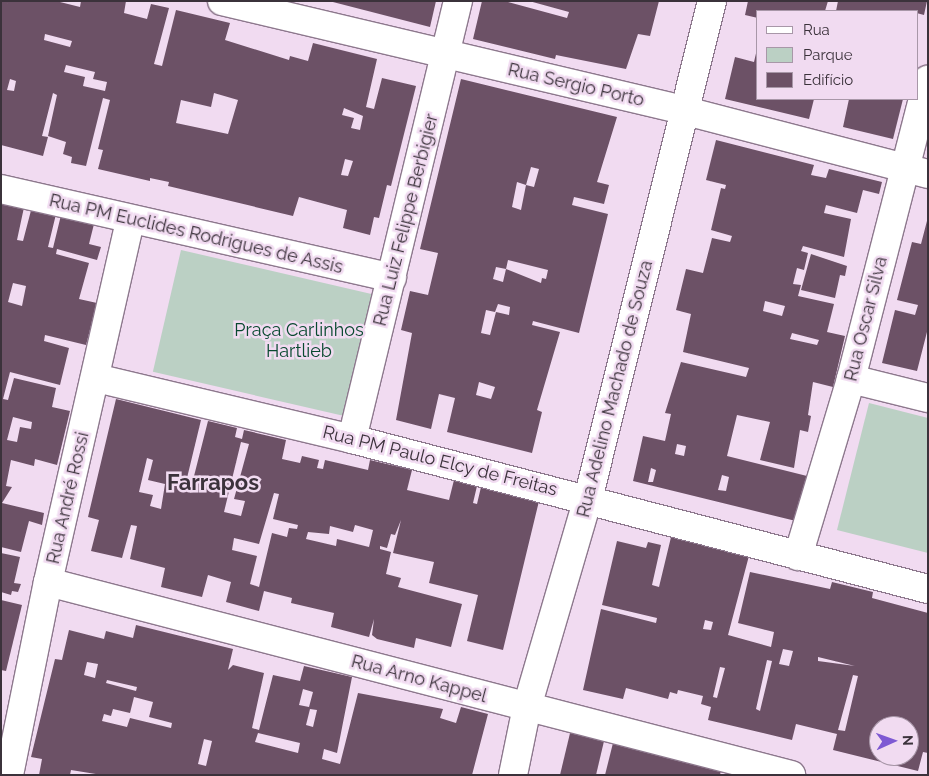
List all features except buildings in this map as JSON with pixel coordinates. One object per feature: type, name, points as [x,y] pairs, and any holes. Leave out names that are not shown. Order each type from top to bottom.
[{"type":"street","name":"Rua Sergio Porto","points":[[222,1],[686,111],[916,171]]},
{"type":"street","name":"Rua Luiz Felippe Berbigier","points":[[352,439],[458,1]]},
{"type":"street","name":"Rua Adelino Machado de Souza","points":[[514,775],[527,707],[588,499],[712,1]]},
{"type":"street","name":"Rua Oscar Silva","points":[[798,556],[916,171],[928,80]]},
{"type":"street","name":"Rua PM Euclides Rodrigues de Assis","points":[[1,190],[130,221],[392,278]]},
{"type":"street","name":"Rua André Rossi","points":[[9,775],[48,582],[96,378],[130,221]]},
{"type":"street","name":"Rua PM Paulo Elcy de Freitas","points":[[96,378],[352,439],[588,499],[798,556],[928,588]]},
{"type":"street","points":[[852,379],[928,398]]},
{"type":"street","name":"Rua Arno Kappel","points":[[48,582],[791,775]]},
{"type":"green space","name":"Praça Carlinhos Hartlieb","points":[[181,250],[388,298],[359,419],[153,372]]},
{"type":"green space","points":[[869,403],[928,418],[928,553],[837,530]]},
{"type":"district","name":"Farrapos","points":[[213,483]]}]
